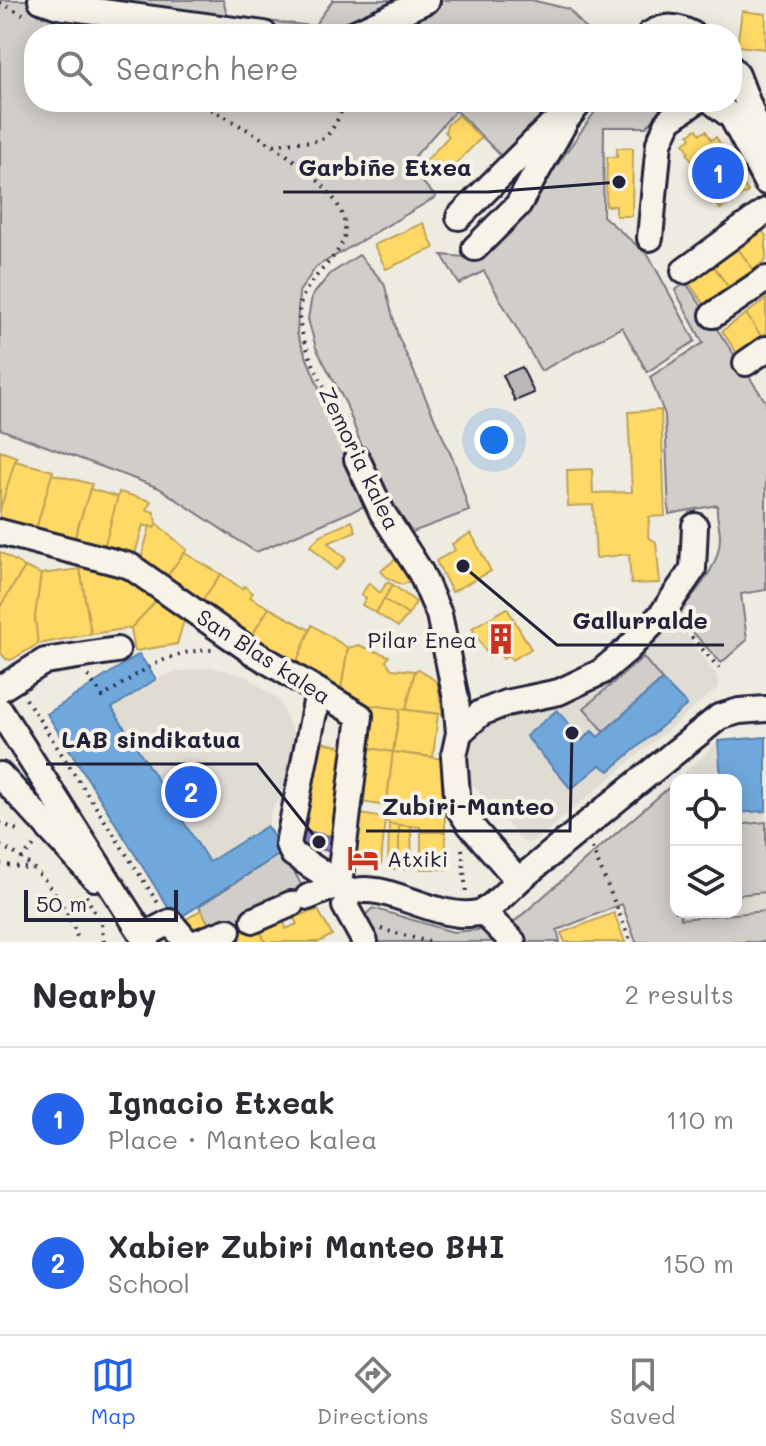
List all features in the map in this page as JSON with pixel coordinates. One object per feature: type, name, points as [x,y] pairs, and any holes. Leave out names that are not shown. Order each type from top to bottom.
[{"type":"street","points":[[41,0],[58,6],[190,24]]},
{"type":"street","points":[[375,24],[427,0]]},
{"type":"street","points":[[742,88],[766,151]]},
{"type":"street","points":[[459,217],[549,127],[572,112]]},
{"type":"street","points":[[475,248],[518,205],[572,112]]},
{"type":"street","points":[[650,238],[659,143],[669,120],[681,112]]},
{"type":"street","points":[[726,112],[732,117],[766,182]]},
{"type":"street","points":[[684,271],[766,211]]},
{"type":"street","points":[[713,315],[766,279]]},
{"type":"street","name":"Zemoria kalea","points":[[357,459],[382,512],[421,573],[439,614],[456,699],[459,733],[454,756],[458,807],[518,880]]},
{"type":"street","points":[[459,733],[481,713],[506,703],[559,692],[601,672],[628,649],[662,614],[693,569],[695,526]]},
{"type":"street","name":"San Blas kalea","points":[[0,532],[130,566],[251,651],[360,716],[344,889]]},
{"type":"street","points":[[8,684],[45,661],[117,650]]},
{"type":"street","points":[[318,692],[288,844],[293,854],[344,889]]},
{"type":"street","points":[[473,914],[719,717],[739,711],[766,709]]},
{"type":"street","points":[[0,711],[84,856],[145,939],[170,922],[187,942]]},
{"type":"street","points":[[0,775],[84,856]]},
{"type":"street","points":[[344,889],[345,906],[365,942]]},
{"type":"street","points":[[254,920],[300,901],[344,889],[359,889],[446,913],[473,914],[513,942]]},
{"type":"street","points":[[198,942],[228,931]]},
{"type":"path","points":[[215,112],[273,145],[316,143],[333,129],[341,112]]},
{"type":"path","name":"Zemoria kalea","points":[[273,145],[294,159],[331,196],[343,218],[345,236],[340,247],[312,281],[303,297],[299,314],[311,356],[357,459]]},
{"type":"path","points":[[674,617],[719,668]]},
{"type":"path","points":[[74,656],[103,697],[152,664],[194,650],[251,651]]},
{"type":"path","points":[[8,684],[27,700],[170,922]]},
{"type":"path","points":[[581,829],[594,851],[631,942]]},
{"type":"path","points":[[2,847],[35,869],[65,906],[78,940],[72,942]]},
{"type":"path","points":[[462,849],[466,891],[473,914]]},
{"type":"path","points":[[0,864],[35,869]]},
{"type":"path","points":[[352,920],[429,942]]},
{"type":"shaded area","points":[[0,0],[223,0],[228,17],[295,24],[24,24],[24,112],[454,112],[407,165],[436,197],[316,267],[299,292],[297,334],[367,505],[256,552],[159,488],[0,429]]},
{"type":"shaded area","points":[[333,0],[531,0],[569,9],[582,24],[315,24]]},
{"type":"shaded area","points":[[458,112],[550,112],[504,159]]},
{"type":"shaded area","points":[[595,112],[662,112],[646,127],[604,127],[603,216],[649,256],[695,341],[647,372],[622,327],[541,371],[484,271],[459,284],[442,255],[475,258],[528,206]]},
{"type":"shaded area","points":[[359,255],[384,283],[398,336],[455,464],[469,511],[407,534],[366,458],[346,404],[316,348],[308,319],[312,296],[330,274]]},
{"type":"shaded area","points":[[686,283],[766,402],[766,590],[741,594],[747,640],[721,663],[677,615],[705,579],[716,559],[720,537],[717,505],[669,514],[665,415],[650,377],[703,343],[675,290]]},
{"type":"shaded area","points":[[671,615],[716,674],[719,687],[535,841],[524,843],[466,777],[465,758],[472,741],[488,724],[509,712],[595,689],[642,653]]},
{"type":"shaded area","points":[[139,654],[156,679],[172,673],[211,667],[248,677],[279,700],[294,734],[293,782],[272,809],[268,826],[283,852],[176,920],[47,714]]},
{"type":"shaded area","points":[[643,657],[662,680],[604,731],[584,708]]},
{"type":"shaded area","points":[[766,737],[766,911],[742,913],[742,774],[683,774],[718,741]]},
{"type":"shaded area","points":[[670,787],[670,918],[742,918],[742,913],[766,911],[766,942],[636,942],[622,904],[557,930],[560,942],[376,942],[365,915],[373,908],[453,932],[490,929],[515,921]]},
{"type":"shaded area","points":[[766,822],[766,892],[742,894],[742,824]]},
{"type":"shaded area","points":[[283,852],[306,893],[213,932],[199,906]]},
{"type":"building: Homes","points":[[742,11],[766,14],[765,49],[742,47]]},
{"type":"building: Homes","points":[[458,115],[481,138],[439,181],[423,164],[449,136],[445,132],[447,125]]},
{"type":"building: Homes","points":[[697,129],[700,134],[706,131],[711,140],[716,137],[748,192],[720,209],[684,143],[691,138],[689,134]]},
{"type":"building: Homes","points":[[617,148],[633,148],[632,216],[616,216],[616,206],[606,206],[607,157],[617,157]]},
{"type":"building: Homes","points":[[423,223],[434,248],[386,269],[374,245]]},
{"type":"building: Homes","points":[[762,230],[766,236],[766,260],[753,270],[737,247]]},
{"type":"building: Homes","points":[[737,247],[753,270],[728,287],[713,265]]},
{"type":"building: Homes","points":[[713,265],[728,287],[704,304],[688,282]]},
{"type":"building: Homes","points":[[766,299],[766,333],[761,336],[746,314]]},
{"type":"building: Homes","points":[[746,314],[761,336],[737,353],[722,331]]},
{"type":"building: Homes","points":[[661,410],[665,516],[649,517],[648,537],[656,542],[660,583],[631,584],[629,554],[596,558],[593,505],[568,506],[567,470],[592,469],[593,493],[632,492],[628,412]]},
{"type":"building: Homes","points":[[0,451],[17,457],[0,510]]},
{"type":"building: Homes","points":[[15,461],[53,471],[35,533],[0,523],[0,510]]},
{"type":"building: Homes","points":[[52,474],[92,484],[74,540],[35,533]]},
{"type":"building: Homes","points":[[90,489],[118,497],[104,548],[74,540]]},
{"type":"building: Homes","points":[[119,492],[151,501],[147,510],[154,512],[157,524],[154,528],[143,525],[134,558],[104,548]]},
{"type":"building: Homes","points":[[352,521],[356,531],[328,543],[346,559],[336,570],[310,546],[321,535]]},
{"type":"building: Homes","points":[[157,524],[187,550],[165,579],[141,559],[150,526],[154,528]]},
{"type":"building: Homes","points":[[471,533],[491,571],[452,592],[436,561],[455,550],[452,544]]},
{"type":"building: Homes","points":[[0,552],[25,567],[0,607]]},
{"type":"building: Homes","points":[[184,553],[221,574],[200,604],[165,579]]},
{"type":"building: Homes","points":[[397,558],[414,579],[402,585],[381,571]]},
{"type":"building: Homes","points":[[94,566],[127,577],[159,598],[131,628],[91,634],[80,569]]},
{"type":"building: Homes","points":[[25,567],[41,574],[35,617],[38,644],[11,660],[0,652],[0,607]]},
{"type":"building: Homes","points":[[80,569],[91,634],[38,644],[35,617],[41,574]]},
{"type":"building: Homes","points":[[221,574],[242,589],[244,586],[253,593],[250,597],[269,608],[251,637],[200,604]]},
{"type":"building: Homes","points":[[387,582],[393,585],[376,613],[362,605],[366,598],[361,595],[369,583],[380,593]]},
{"type":"building: Homes","points":[[393,585],[416,602],[408,615],[384,599]]},
{"type":"building: Homes","points":[[159,598],[185,617],[177,644],[135,651],[131,628]]},
{"type":"building: Homes","points":[[384,599],[408,615],[398,627],[376,613]]},
{"type":"building: Homes","points":[[269,608],[310,630],[296,664],[251,637]]},
{"type":"building: Homes","name":"Pilar Enea","points":[[507,608],[531,649],[512,660],[509,655],[503,659],[498,652],[489,657],[472,628]]},
{"type":"building: Homes","points":[[312,625],[348,648],[341,689],[296,664]]},
{"type":"building: Homes","points":[[358,645],[389,656],[386,661],[392,669],[415,671],[406,710],[369,705],[341,689],[348,648]]},
{"type":"building: Homes","points":[[419,669],[437,682],[443,714],[406,710],[415,671]]},
{"type":"building: Homes","points":[[369,705],[400,709],[393,752],[364,747]]},
{"type":"building: Homes","points":[[400,709],[438,714],[433,757],[393,752]]},
{"type":"building: Homes","points":[[317,741],[352,749],[340,838],[301,830]]},
{"type":"building: Homes","points":[[364,747],[393,752],[386,806],[356,801]]},
{"type":"building: Homes","points":[[393,752],[444,759],[445,832],[421,832],[420,827],[389,824],[385,818]]},
{"type":"building: Homes","points":[[354,813],[385,818],[381,865],[349,863]]},
{"type":"building: Homes","points":[[389,824],[399,825],[399,869],[388,869]]},
{"type":"building: Homes","points":[[399,825],[411,826],[412,868],[399,869]]},
{"type":"building: Homes","points":[[421,832],[445,832],[447,869],[421,869]]},
{"type":"building: Homes","points":[[201,910],[213,932],[193,939],[182,922]]},
{"type":"building: Homes","points":[[318,910],[332,935],[319,942],[265,942],[260,930],[284,921],[286,929],[297,924],[293,917]]},
{"type":"building: Homes","points":[[614,913],[625,942],[565,942],[561,933]]},
{"type":"building: Homes","points":[[258,925],[265,942],[211,942]]},
{"type":"building: Offices","points":[[301,830],[340,838],[337,852],[297,846]]},
{"type":"building: Schools","points":[[139,654],[156,679],[112,708],[209,862],[267,826],[283,852],[176,920],[47,714]]},
{"type":"building: Schools","points":[[662,680],[687,705],[609,771],[600,765],[571,789],[526,736],[557,710],[582,740],[592,731],[598,737]]},
{"type":"building: Schools","points":[[766,737],[766,811],[742,813],[742,774],[721,774],[718,741]]},
{"type":"building: Other","points":[[522,367],[534,393],[515,401],[503,375]]},
{"type":"place","name":"Ignacio Etxeak","points":[[718,173]]},
{"type":"place","name":"Garbiñe Etxea","points":[[619,182]]},
{"type":"place","name":"Gallurralde","points":[[463,566]]},
{"type":"place","name":"Pilar Enea","points":[[501,639]]},
{"type":"place","name":"Zubiri-Manteo","points":[[572,733]]},
{"type":"place","name":"Xabier Zubiri Manteo BHI","points":[[191,792]]},
{"type":"place","name":"LAB sindikatua","points":[[319,842]]},
{"type":"place","name":"Atxiki","points":[[363,858]]}]
